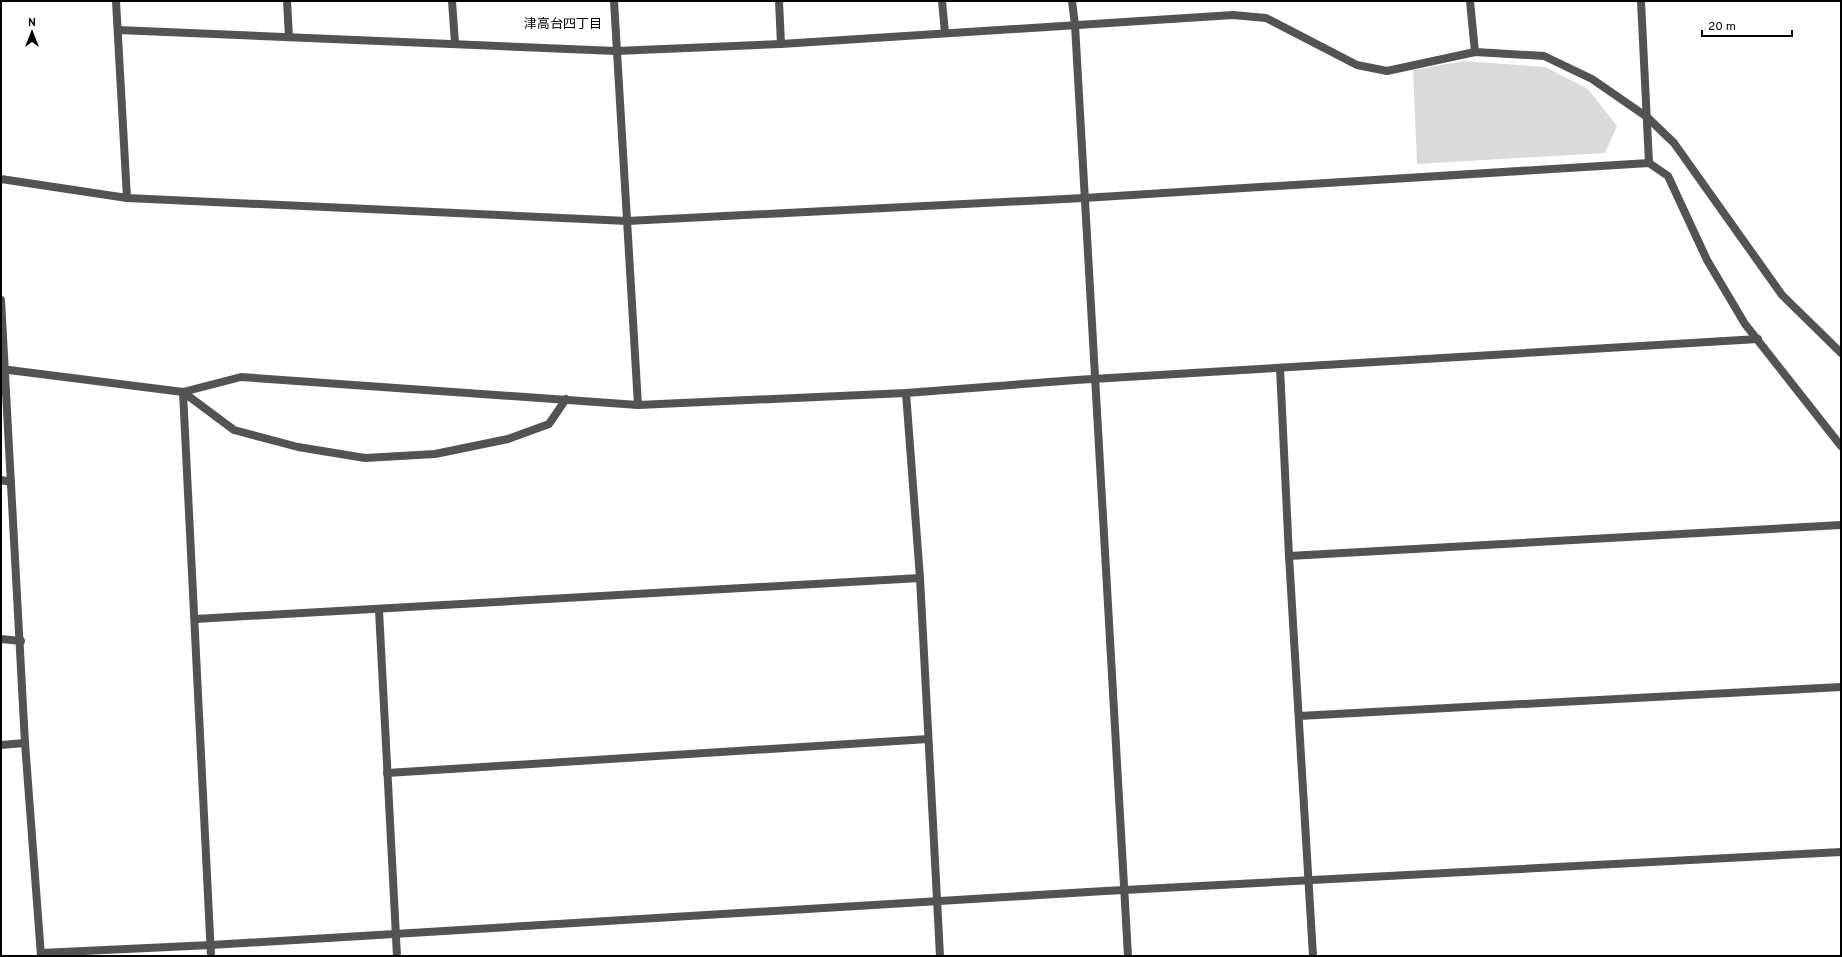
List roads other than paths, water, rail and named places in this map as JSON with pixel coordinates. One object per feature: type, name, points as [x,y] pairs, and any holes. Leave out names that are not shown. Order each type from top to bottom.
[{"type":"street","points":[[116,1],[127,198]]},
{"type":"street","points":[[287,1],[289,37]]},
{"type":"street","points":[[452,1],[455,43]]},
{"type":"street","points":[[614,1],[638,405]]},
{"type":"street","points":[[779,1],[781,44]]},
{"type":"street","points":[[942,1],[945,33]]},
{"type":"street","points":[[1072,1],[1075,25],[1084,198],[1096,379],[1128,956]]},
{"type":"street","points":[[1470,1],[1475,52]]},
{"type":"street","points":[[1641,1],[1649,163]]},
{"type":"street","points":[[118,30],[455,43],[616,51],[781,44],[1233,15],[1266,18],[1357,66],[1387,72],[1475,52],[1544,56],[1592,80],[1647,117],[1674,143],[1782,295],[1841,353]]},
{"type":"street","points":[[1,179],[127,198],[627,221],[1084,198],[1649,163],[1668,176],[1707,260],[1745,324],[1841,446]]},
{"type":"street","points":[[1,300],[3,369],[26,743],[41,954],[1124,890],[1841,852]]},
{"type":"street","points":[[3,369],[183,392],[240,377],[638,405],[906,393],[1096,379],[1758,339]]},
{"type":"street","points":[[1280,368],[1289,556],[1313,956]]},
{"type":"street","points":[[183,392],[234,430],[298,446],[365,458],[435,454],[508,440],[549,424],[566,399]]},
{"type":"street","points":[[183,392],[211,956]]},
{"type":"street","points":[[906,393],[920,578],[940,956]]},
{"type":"street","points":[[1,480],[11,482]]},
{"type":"street","points":[[1289,556],[1841,525]]},
{"type":"street","points":[[195,619],[379,610],[920,578]]},
{"type":"street","points":[[379,610],[397,956]]},
{"type":"street","points":[[1,639],[20,641]]},
{"type":"street","points":[[1299,716],[1841,687]]},
{"type":"street","points":[[387,774],[928,739]]},
{"type":"street","points":[[1,745],[26,743]]},
{"type":"district","name":"津高台四丁目","points":[[563,25]]}]
